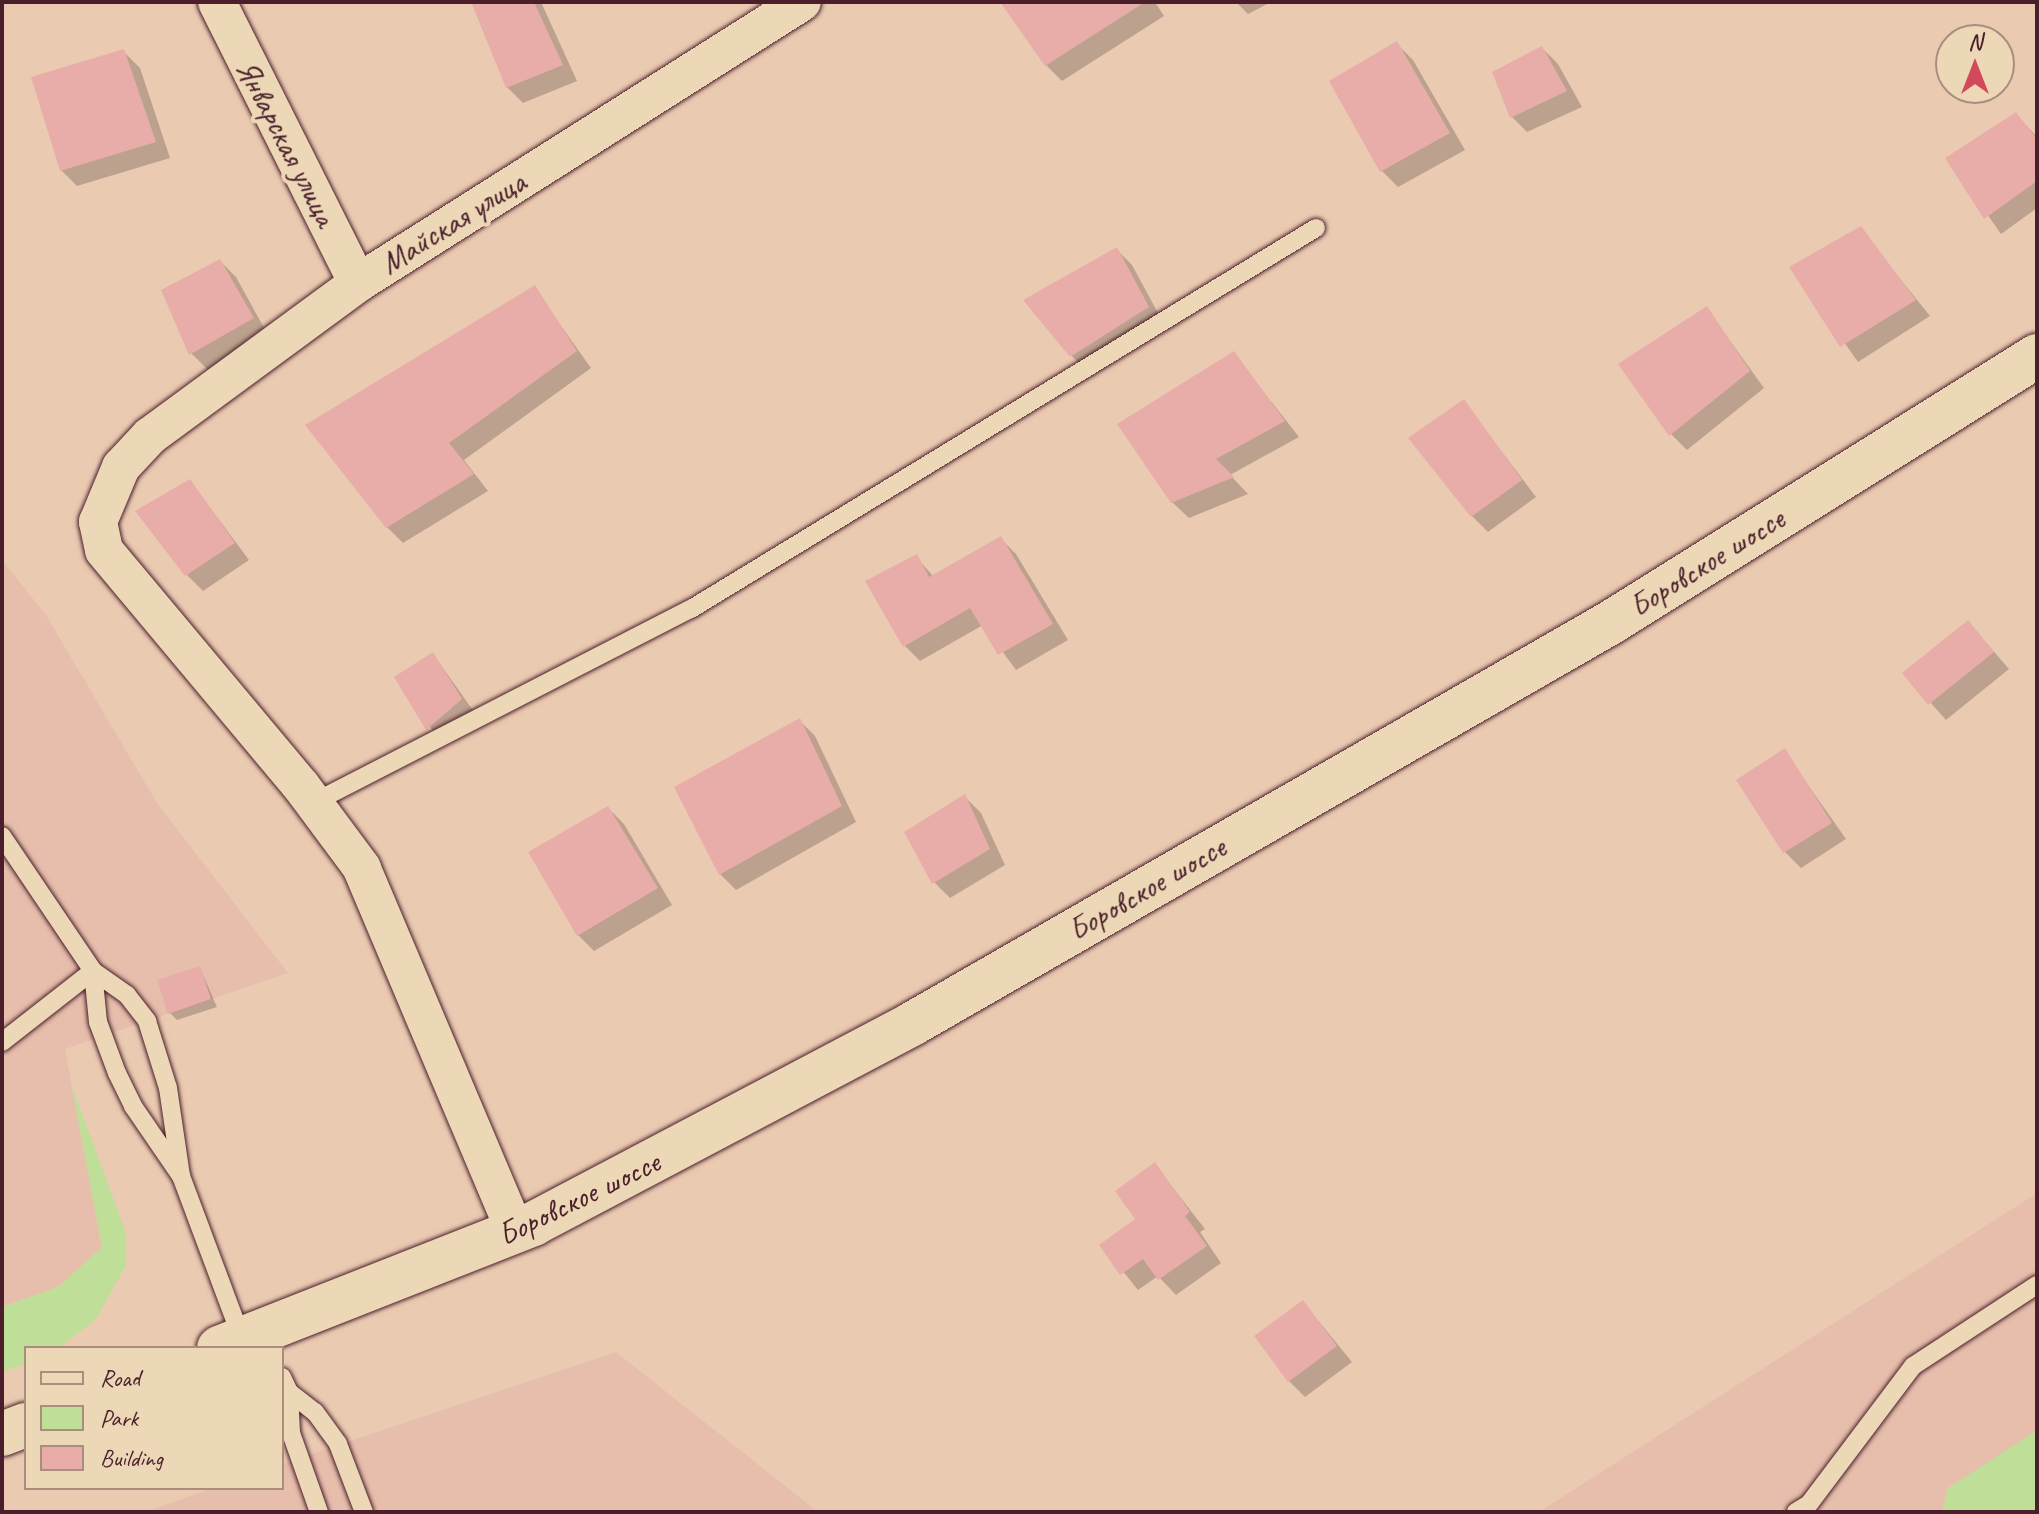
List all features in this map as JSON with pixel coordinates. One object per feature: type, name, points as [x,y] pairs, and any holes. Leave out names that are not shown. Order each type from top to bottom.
[{"type":"main road","name":"Боровское шоссе","points":[[248,1342],[515,1231],[616,1184],[912,1024],[1583,639],[2037,356]]},
{"type":"main road","points":[[2,1434],[24,1426]]},
{"type":"street","name":"Январская улица","points":[[217,2],[358,283]]},
{"type":"street","name":"Майская улица","points":[[313,803],[104,550],[98,522],[121,467],[150,436],[358,283],[802,2]]},
{"type":"street","points":[[313,803],[362,868],[515,1231]]},
{"type":"lane","points":[[313,803],[691,609],[1316,228]]},
{"type":"lane","points":[[2,836],[93,971],[127,995],[147,1021],[168,1088],[181,1176]]},
{"type":"lane","points":[[2,1042],[93,971]]},
{"type":"lane","points":[[93,971],[94,1008],[117,1073],[133,1106],[181,1176],[248,1342]]},
{"type":"lane","points":[[1807,1509],[1913,1366],[2037,1285]]},
{"type":"lane","points":[[286,1385],[291,1433],[319,1512]]},
{"type":"lane","points":[[286,1385],[315,1412],[338,1444],[364,1512]]},
{"type":"shaded area","points":[[2,560],[46,615],[157,803],[288,973],[65,1049],[102,1248],[58,1287],[2,1307]]},
{"type":"shaded area","points":[[2037,1193],[2037,1512],[1539,1512]]},
{"type":"shaded area","points":[[616,1352],[818,1512],[145,1512],[207,1490],[284,1490],[284,1463]]},
{"type":"green space","points":[[71,1083],[126,1233],[126,1265],[96,1319],[62,1346],[24,1346],[24,1365],[2,1372],[2,1307],[58,1287],[102,1247]]},
{"type":"green space","points":[[2037,1430],[2037,1511],[1942,1512],[1948,1488]]},
{"type":"building","points":[[471,2],[534,2],[563,65],[506,88]]},
{"type":"building","points":[[1000,2],[1145,2],[1045,66]]},
{"type":"building","points":[[1397,41],[1450,133],[1380,172],[1329,81]]},
{"type":"building","points":[[1542,46],[1567,91],[1510,118],[1492,72]]},
{"type":"building","points":[[124,49],[156,142],[60,171],[31,77]]},
{"type":"building","points":[[2016,112],[2037,139],[2037,181],[1984,219],[1945,158]]},
{"type":"building","points":[[1861,226],[1916,300],[1840,347],[1789,267]]},
{"type":"building","points":[[1117,247],[1149,307],[1070,357],[1023,300]]},
{"type":"building","points":[[220,259],[254,318],[189,355],[161,290]]},
{"type":"building","points":[[535,285],[577,351],[449,443],[474,474],[386,528],[305,425]]},
{"type":"building","points":[[1707,306],[1750,371],[1669,436],[1618,364]]},
{"type":"building","points":[[1234,351],[1285,421],[1216,459],[1234,477],[1171,503],[1117,424]]},
{"type":"building","points":[[1464,399],[1522,480],[1471,517],[1408,438]]},
{"type":"building","points":[[190,479],[235,543],[185,576],[135,511]]},
{"type":"building","points":[[1001,536],[1053,624],[998,655],[970,608],[903,647],[865,581],[917,554],[929,577]]},
{"type":"building","points":[[1968,620],[1994,652],[1928,705],[1902,673]]},
{"type":"building","points":[[433,652],[462,699],[426,730],[394,677]]},
{"type":"building","points":[[800,718],[842,806],[719,875],[674,787]]},
{"type":"building","points":[[1785,748],[1832,823],[1783,853],[1736,780]]},
{"type":"building","points":[[965,794],[990,849],[932,884],[904,832]]},
{"type":"building","points":[[608,806],[658,888],[577,936],[528,852]]},
{"type":"building","points":[[200,966],[211,999],[168,1014],[157,980]]},
{"type":"building","points":[[1155,1162],[1190,1212],[1185,1216],[1207,1246],[1158,1280],[1143,1259],[1120,1275],[1099,1245],[1135,1219],[1115,1191]]},
{"type":"building","points":[[1303,1300],[1337,1346],[1288,1382],[1254,1336]]}]
